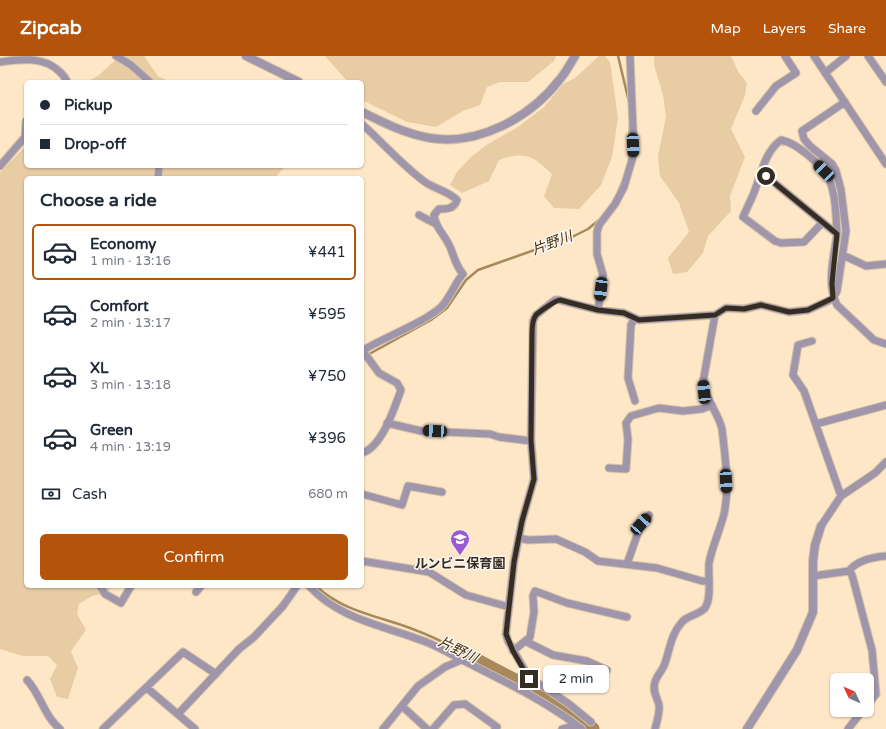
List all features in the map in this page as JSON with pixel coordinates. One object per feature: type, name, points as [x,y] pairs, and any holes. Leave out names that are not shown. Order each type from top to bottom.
[{"type":"street","points":[[116,56],[131,65],[148,80]]},
{"type":"street","points":[[246,56],[295,80]]},
{"type":"street","points":[[364,113],[400,131],[431,138],[453,139],[475,136],[504,125],[533,106],[560,80],[575,56]]},
{"type":"street","points":[[598,310],[603,275],[597,254],[597,232],[599,225],[620,194],[634,153],[630,56]]},
{"type":"street","points":[[756,111],[776,86],[796,73],[785,56]]},
{"type":"street","points":[[814,56],[886,164]]},
{"type":"street","points":[[825,73],[846,56]]},
{"type":"street","points":[[868,56],[886,82]]},
{"type":"street","points":[[0,62],[26,59],[38,60],[57,69],[65,80]]},
{"type":"street","points":[[528,686],[506,634],[510,582],[527,503],[533,486],[531,441],[532,334],[533,321],[536,315],[555,300],[598,310],[624,313],[634,319],[715,315],[726,308],[744,309],[761,305],[789,312],[808,310],[833,298],[837,291],[840,266],[844,255],[846,231],[841,190],[836,171],[832,164],[810,146],[804,139],[802,132],[845,102]]},
{"type":"street","points":[[364,126],[386,148],[425,182],[452,195],[457,200],[456,205],[449,210],[439,209],[434,215],[434,223]]},
{"type":"street","points":[[0,166],[24,138]]},
{"type":"street","points":[[822,223],[804,242],[781,243],[775,241],[743,217],[772,148],[781,140],[789,142],[803,151],[824,171],[829,179],[834,198],[837,234],[832,283],[833,298],[837,305],[874,340],[886,344]]},
{"type":"street","points":[[760,174],[766,176],[837,234]]},
{"type":"street","points":[[364,452],[373,448],[378,442],[401,390],[400,386],[379,373],[364,353],[438,310],[449,298],[455,284],[463,274],[452,256],[449,244],[434,223],[420,215]]},
{"type":"street","points":[[844,255],[866,266],[886,264]]},
{"type":"street","points":[[655,729],[659,709],[654,688],[655,681],[665,663],[671,639],[678,627],[683,620],[699,613],[705,608],[709,598],[708,581],[711,557],[719,533],[727,495],[722,429],[720,420],[704,392],[703,382],[715,315]]},
{"type":"street","points":[[634,319],[631,325],[628,378],[634,401]]},
{"type":"street","points":[[812,341],[798,345],[793,375],[804,391],[841,496]]},
{"type":"street","points":[[609,468],[626,469],[628,438],[626,423],[631,416],[658,408],[683,411],[702,409],[712,405]]},
{"type":"street","points":[[816,424],[886,405]]},
{"type":"street","points":[[387,423],[421,431],[490,434],[499,437],[531,441]]},
{"type":"street","points":[[747,729],[779,681],[797,650],[806,629],[812,612],[815,545],[821,526],[841,496],[875,473],[886,462]]},
{"type":"street","points":[[364,495],[402,505],[408,486],[442,492]]},
{"type":"street","points":[[627,564],[641,524],[649,514]]},
{"type":"street","points":[[519,538],[528,540],[556,539],[585,552],[598,561],[657,568],[702,581],[708,581]]},
{"type":"street","points":[[813,576],[849,571],[853,565],[873,558],[886,556]]},
{"type":"street","points":[[364,561],[429,572],[466,595],[509,607]]},
{"type":"street","points":[[849,571],[862,613],[873,661],[876,694],[874,697]]},
{"type":"street","points":[[101,588],[105,594],[121,603],[130,588]]},
{"type":"street","points":[[196,592],[199,588]]},
{"type":"street","points":[[178,714],[239,649],[254,637],[283,606],[296,588]]},
{"type":"street","points":[[312,588],[319,596],[346,614],[362,621],[384,626],[432,645],[461,660],[528,686],[582,729]]},
{"type":"street","points":[[513,651],[526,642],[530,637],[534,618],[533,596],[535,591],[567,603],[627,617]]},
{"type":"street","points":[[526,642],[553,655],[587,661],[607,670]]},
{"type":"street","points":[[103,729],[183,652],[216,674]]},
{"type":"street","points":[[383,729],[418,686],[432,675],[461,660]]},
{"type":"street","points":[[528,686],[532,679],[569,704],[591,722]]},
{"type":"street","points":[[27,680],[38,694],[42,707],[49,718],[60,729]]},
{"type":"street","points":[[147,688],[195,729]]},
{"type":"street","points":[[433,729],[454,706],[464,704],[497,727],[496,729]]},
{"type":"street","points":[[402,706],[427,729]]},
{"type":"street","points":[[848,729],[857,717]]},
{"type":"street","points":[[562,729],[572,729]]},
{"type":"shaded area","points":[[120,56],[144,56],[158,76],[166,80],[90,80],[99,75]]},
{"type":"shaded area","points":[[325,56],[556,56],[554,61],[528,82],[500,82],[487,87],[480,105],[463,111],[436,127],[407,122],[364,101],[364,80],[346,80]]},
{"type":"shaded area","points":[[599,56],[605,56],[610,62],[618,118],[612,157],[601,185],[579,209],[554,208],[544,196],[552,174],[528,156],[522,155],[499,160],[489,181],[462,193],[450,185],[457,172],[472,156],[488,144],[518,127],[544,107],[563,84],[575,78]]},
{"type":"shaded area","points":[[654,56],[731,56],[739,73],[747,83],[745,95],[731,129],[745,157],[730,196],[731,211],[708,236],[703,253],[687,272],[673,274],[668,258],[689,232],[679,203],[660,176],[658,156],[666,117],[663,95],[654,65]]},
{"type":"shaded area","points":[[24,148],[24,168],[283,168],[277,176],[24,176],[24,588],[111,588],[107,593],[92,596],[79,604],[77,614],[86,630],[71,651],[78,668],[68,699],[57,697],[50,679],[57,665],[48,656],[23,656],[0,649],[0,172]]},
{"type":"waterway","name":"片野川","points":[[618,56],[629,102]]},
{"type":"waterway","name":"片野川","points":[[629,158],[630,127]]},
{"type":"waterway","name":"片野川","points":[[618,192],[623,180]]},
{"type":"waterway","name":"片野川","points":[[364,357],[431,320],[447,308],[466,280],[478,270],[574,236],[588,229],[600,219]]},
{"type":"waterway","name":"片野川","points":[[318,588],[337,601],[349,607],[431,636],[463,653]]},
{"type":"waterway","name":"片野川","points":[[463,653],[545,697],[592,729]]},
{"type":"place","name":"ルンビニ保育園","points":[[460,556]]},
{"type":"route","points":[[529,679],[513,651],[506,634],[510,582],[522,521],[534,479],[531,454],[533,321],[536,315],[548,308],[555,300],[598,310],[624,313],[634,319],[639,320],[710,314],[715,315],[726,308],[739,310],[761,305],[789,312],[808,310],[833,298],[831,291],[837,234],[833,233],[766,176]]}]
